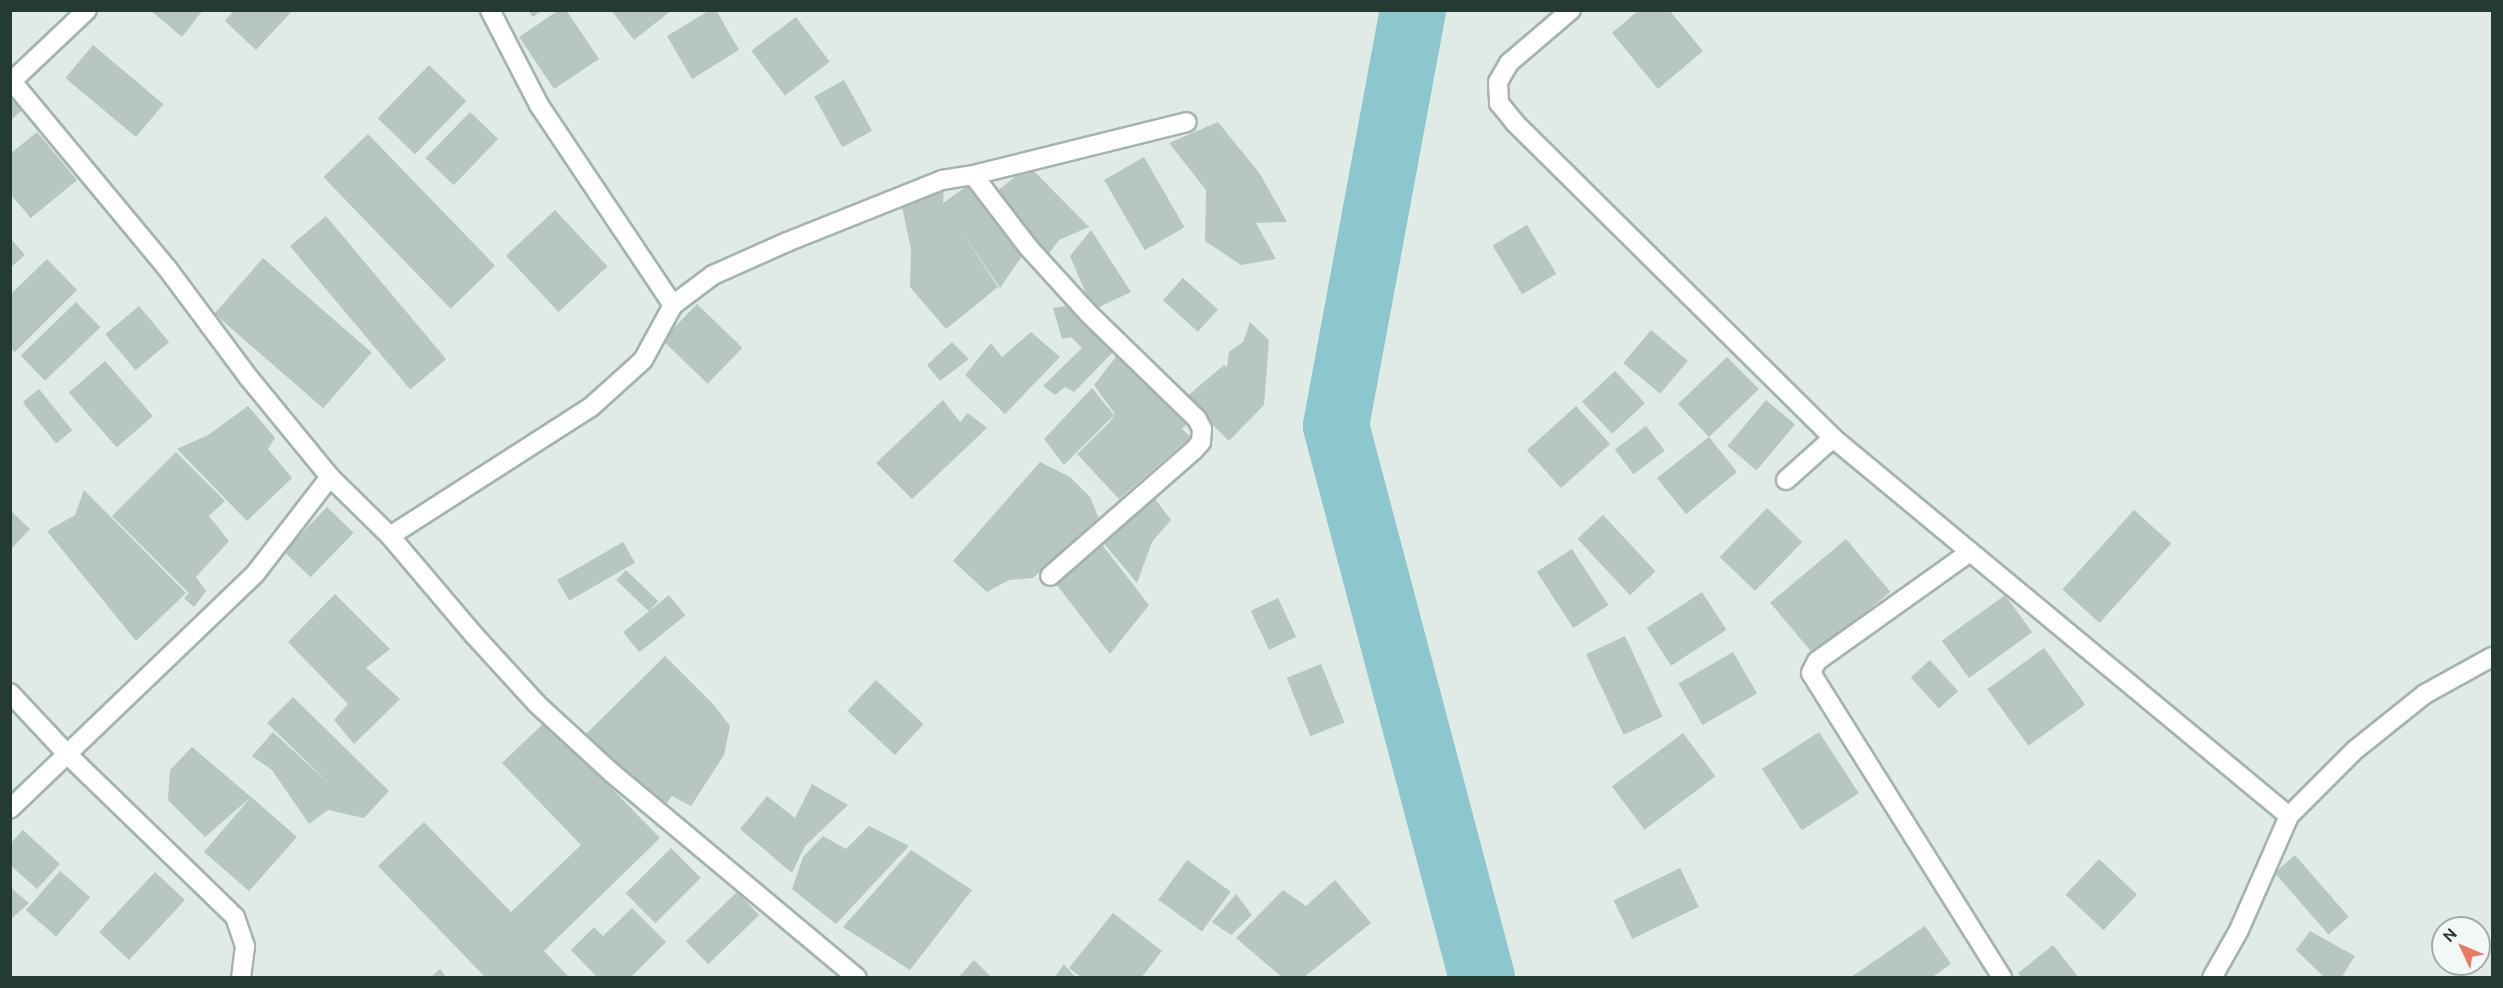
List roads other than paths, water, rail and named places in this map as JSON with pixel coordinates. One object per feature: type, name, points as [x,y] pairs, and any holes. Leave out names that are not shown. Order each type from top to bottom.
[{"type":"street","points":[[87,10],[11,80],[166,268],[249,378],[330,477],[390,536],[474,635],[537,704],[612,773],[843,974]]},
{"type":"street","points":[[490,10],[539,105],[674,304]]},
{"type":"street","points":[[1571,10],[1509,63],[1498,82],[1498,103],[1522,130],[1833,438],[2289,816]]},
{"type":"street","points":[[390,536],[591,407],[643,360],[674,304],[713,275],[787,242],[942,180],[973,175],[1187,122]]},
{"type":"street","points":[[973,175],[1028,247],[1089,314],[1197,419],[1202,429],[1201,442],[1194,450],[1050,576]]},
{"type":"street","points":[[1786,480],[1833,438]]},
{"type":"street","points":[[10,809],[255,574],[330,477]]},
{"type":"street","points":[[1970,552],[1817,661],[1811,673],[2002,978]]},
{"type":"street","points":[[2212,978],[2239,930],[2289,816],[2355,750],[2425,694],[2493,657]]},
{"type":"street","points":[[10,693],[67,754],[235,917],[245,946],[241,978]]},
{"type":"waterway","points":[[1413,10],[1336,426],[1482,978]]}]
